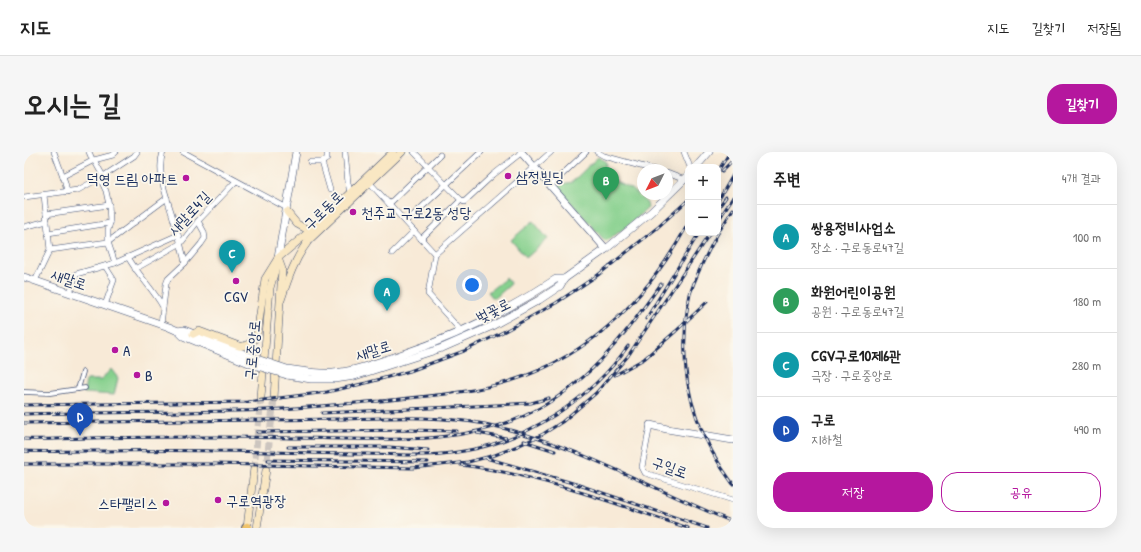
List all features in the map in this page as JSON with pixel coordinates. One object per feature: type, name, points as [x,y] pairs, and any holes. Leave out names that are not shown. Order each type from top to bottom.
[{"type":"main road","name":"구로동로","points":[[281,300],[298,256],[308,236],[393,152]]},
{"type":"main road","name":"구로동로","points":[[193,334],[199,331],[239,346],[245,346],[252,342],[256,335],[265,278],[278,258],[308,236],[370,183],[402,152]]},
{"type":"main road","points":[[287,210],[292,220],[301,227],[308,236]]},
{"type":"main road","name":"구로중앙로","points":[[274,398],[282,269],[278,258]]},
{"type":"main road","name":"구로중앙로","points":[[261,397],[270,288],[278,258]]},
{"type":"main road","points":[[247,528],[254,468]]},
{"type":"main road","points":[[257,528],[266,470]]},
{"type":"street","points":[[54,152],[67,192]]},
{"type":"street","points":[[89,152],[102,177],[106,190],[109,204],[110,223],[108,230],[108,242],[115,263]]},
{"type":"street","points":[[63,176],[94,160],[116,152]]},
{"type":"street","points":[[24,197],[78,190],[102,177],[134,156],[137,152]]},
{"type":"street","points":[[163,152],[160,159],[161,175],[181,243],[185,263]]},
{"type":"street","points":[[183,152],[287,210]]},
{"type":"street","name":"구로중앙로","points":[[278,258],[296,152]]},
{"type":"street","points":[[310,162],[322,162],[327,159],[327,152]]},
{"type":"street","points":[[346,152],[350,193]]},
{"type":"street","points":[[414,152],[445,185],[464,202],[493,175],[522,152],[606,249]]},
{"type":"street","points":[[406,222],[481,152]]},
{"type":"street","points":[[462,332],[428,294],[435,254],[535,168],[551,152]]},
{"type":"street","points":[[551,185],[586,152]]},
{"type":"street","points":[[598,152],[604,156],[637,165]]},
{"type":"street","points":[[684,152],[689,164]]},
{"type":"street","points":[[699,164],[709,152]]},
{"type":"street","points":[[389,204],[440,155]]},
{"type":"street","points":[[322,162],[330,190]]},
{"type":"street","points":[[673,174],[685,178]]},
{"type":"street","name":"벚꽃로","points":[[271,371],[287,372],[311,378],[344,378],[376,370],[466,338],[514,314],[560,286],[564,279],[606,249],[652,212],[685,180]]},
{"type":"street","name":"새말로4길","points":[[135,269],[181,243],[198,221],[236,181]]},
{"type":"street","points":[[370,183],[435,254]]},
{"type":"street","points":[[35,281],[50,250],[44,195]]},
{"type":"street","points":[[50,250],[108,242],[167,198]]},
{"type":"street","points":[[421,239],[461,200]]},
{"type":"street","points":[[46,214],[109,204]]},
{"type":"street","points":[[24,227],[47,221]]},
{"type":"street","points":[[161,324],[166,284],[168,279],[185,263],[201,244],[204,238],[204,232],[198,221]]},
{"type":"street","points":[[48,234],[110,223]]},
{"type":"street","points":[[392,253],[414,231]]},
{"type":"street","points":[[70,293],[76,274],[115,263],[178,235]]},
{"type":"street","points":[[128,257],[135,269],[151,287],[163,307]]},
{"type":"street","name":"새말로","points":[[105,305],[114,280],[106,266]]},
{"type":"street","name":"새말로","points":[[24,277],[161,324],[178,331],[183,336],[254,362],[287,372],[318,373],[348,371],[412,351],[462,332],[506,310],[556,279],[564,279]]},
{"type":"street","name":"새말로","points":[[178,331],[184,330],[271,371]]},
{"type":"street","points":[[78,388],[83,372]]},
{"type":"street","points":[[24,392],[50,393],[85,388]]},
{"type":"street","points":[[650,424],[667,429],[733,440]]},
{"type":"street","name":"구일로","points":[[650,424],[642,467],[644,473],[733,500]]},
{"type":"green space","points":[[598,157],[606,162],[605,169],[611,179],[631,189],[637,194],[637,200],[644,200],[647,203],[648,208],[629,225],[605,241],[557,187],[557,185],[572,182]]},
{"type":"green space","points":[[533,221],[548,239],[526,258],[511,240]]},
{"type":"green space","points":[[506,278],[511,284],[494,299],[488,292]]},
{"type":"green space","points":[[111,369],[118,378],[114,395],[84,393],[86,380],[101,380]]},
{"type":"tunnel","points":[[254,468],[261,397]]},
{"type":"tunnel","points":[[266,470],[274,398]]},
{"type":"railway","points":[[721,166],[730,152]]},
{"type":"railway","points":[[722,171],[733,160]]},
{"type":"railway","points":[[719,200],[733,175]]},
{"type":"railway","points":[[721,204],[726,197]]},
{"type":"railway","points":[[721,216],[733,197]]},
{"type":"railway","points":[[24,405],[248,402],[327,392],[410,371],[464,351],[505,331],[556,303],[598,275],[657,228],[685,203]]},
{"type":"railway","points":[[721,228],[733,209]]},
{"type":"railway","points":[[24,414],[267,410],[435,395],[472,390],[508,382],[552,364],[599,334],[640,295],[673,249],[685,229]]},
{"type":"railway","points":[[646,319],[697,236]]},
{"type":"railway","points":[[24,464],[214,464],[413,468],[468,462],[495,455],[543,434],[562,422],[596,393],[628,356],[708,236]]},
{"type":"railway","points":[[716,236],[702,263],[690,294],[685,331],[685,357],[690,396],[703,433],[711,450],[733,484]]},
{"type":"railway","points":[[24,439],[136,437],[414,439],[459,435],[481,430],[524,416],[566,391],[585,376],[617,342],[661,284]]},
{"type":"railway","points":[[615,375],[644,359],[707,302]]},
{"type":"railway","points":[[24,451],[252,451],[416,455],[464,451],[488,446],[511,437],[534,427],[556,414],[577,400],[596,383],[628,346]]},
{"type":"railway","points":[[322,413],[531,403],[549,398]]},
{"type":"railway","points":[[24,423],[394,418],[430,418],[467,421],[517,432],[549,442],[611,467],[733,522]]},
{"type":"railway","points":[[257,432],[408,430],[457,431]]},
{"type":"railway","points":[[477,433],[506,438]]},
{"type":"railway","points":[[524,441],[555,451]]},
{"type":"railway","points":[[288,447],[389,447],[428,450]]},
{"type":"railway","points":[[486,458],[576,484],[707,528]]},
{"type":"railway","points":[[268,460],[428,462]]},
{"type":"railway","points":[[461,465],[548,483],[688,528]]},
{"type":"place","name":"삼정빌딩","points":[[508,176]]},
{"type":"place","name":"덕영 드림 아파트","points":[[186,178]]},
{"type":"place","name":"화원어린이공원","points":[[606,200]]},
{"type":"place","name":"천주교 구로2동 성당","points":[[353,212]]},
{"type":"place","name":"CGV구로10제6관","points":[[232,273]]},
{"type":"place","name":"CGV","points":[[236,281]]},
{"type":"place","name":"쌍용정비사업소","points":[[387,311]]},
{"type":"place","name":"A","points":[[115,350]]},
{"type":"place","name":"B","points":[[137,375]]},
{"type":"place","name":"구로","points":[[80,436]]},
{"type":"place","name":"구로역광장","points":[[218,500]]},
{"type":"place","name":"스타팰리스","points":[[166,503]]}]
